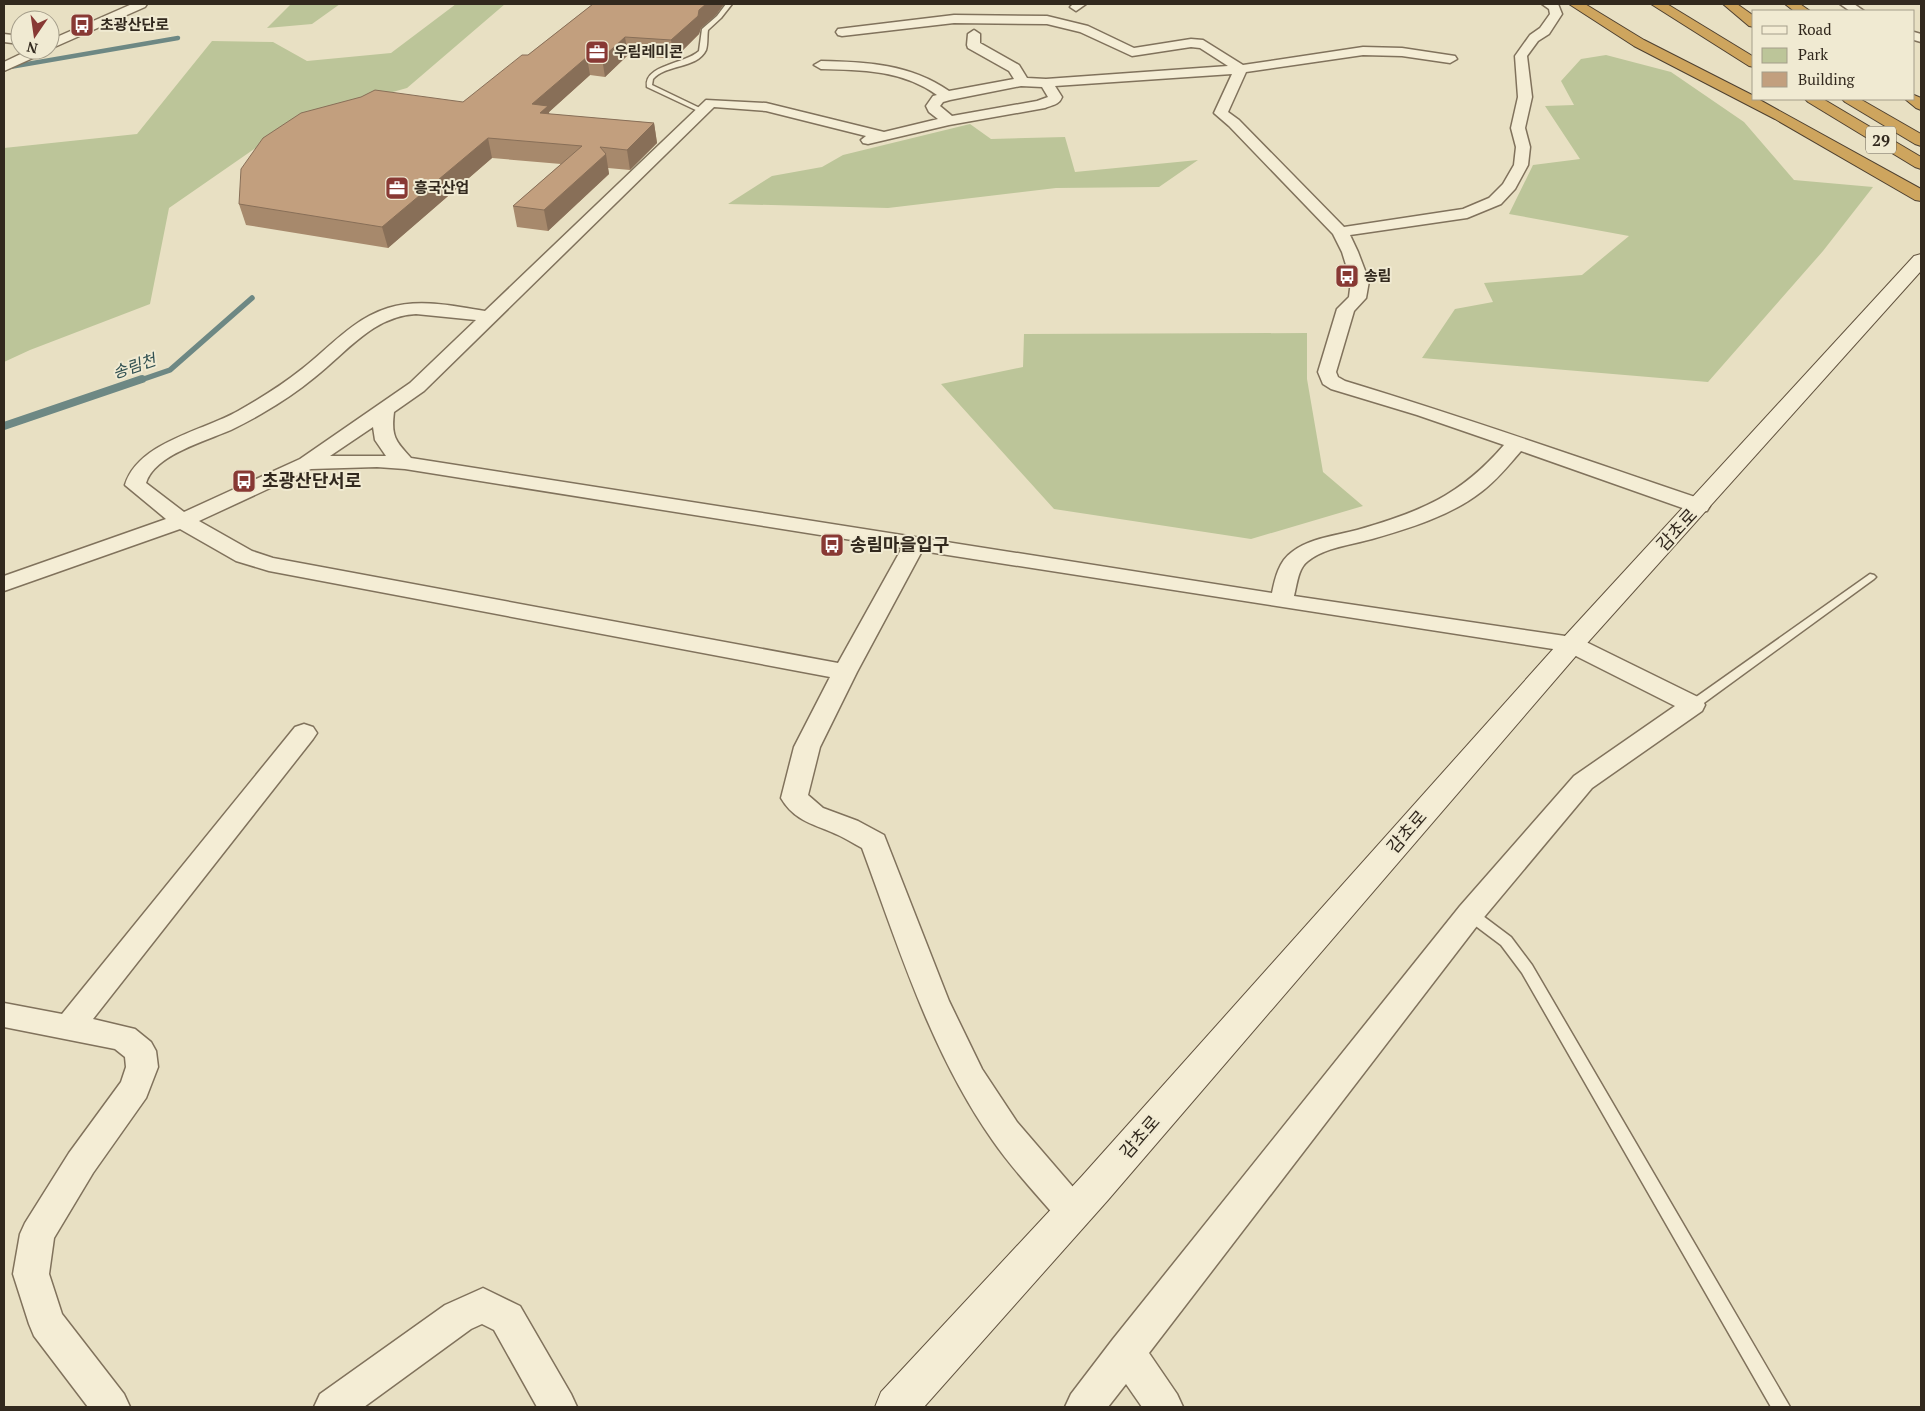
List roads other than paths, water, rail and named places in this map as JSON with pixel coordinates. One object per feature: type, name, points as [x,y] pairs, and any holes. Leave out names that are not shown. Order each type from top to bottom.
[{"type":"highway","points":[[1576,4],[1639,43],[1780,116],[1921,196]]},
{"type":"highway","points":[[1658,4],[1752,61]]},
{"type":"highway","points":[[1729,4],[1750,20]]},
{"type":"highway","name":"29","points":[[1815,100],[1921,164]]},
{"type":"highway","name":"29","points":[[1852,100],[1921,141]]},
{"type":"main road","name":"감초로","points":[[896,1407],[1073,1212],[1572,644],[1921,260]]},
{"type":"street","points":[[60,40],[141,4]]},
{"type":"street","points":[[1340,232],[1467,213],[1495,201],[1510,186],[1521,165],[1523,147],[1518,128],[1525,97],[1521,56],[1534,38],[1545,31],[1556,14],[1554,7],[1548,4]]},
{"type":"street","points":[[842,32],[956,18],[1047,20],[1084,29],[1132,52],[1191,43],[1203,44],[1241,70]]},
{"type":"street","points":[[974,34],[973,45],[1014,68],[1019,74],[1021,82]]},
{"type":"street","points":[[949,121],[934,109],[935,102],[947,96],[1021,82],[1046,83],[1241,70],[1363,51],[1402,52],[1450,59]]},
{"type":"street","points":[[4,67],[18,60]]},
{"type":"street","points":[[821,65],[887,68],[904,72],[925,81],[947,96]]},
{"type":"street","points":[[1241,70],[1221,113],[1234,123],[1340,232],[1350,252],[1360,281],[1357,298],[1346,309],[1327,372],[1330,380],[1338,385],[1424,411],[1699,506]]},
{"type":"street","points":[[850,144],[949,121],[1048,103],[1055,96],[1046,83]]},
{"type":"street","points":[[4,584],[182,521],[307,463],[416,387],[711,103],[766,107],[884,136]]},
{"type":"street","points":[[489,317],[416,309],[396,310],[377,318],[342,344],[310,373],[270,402],[223,427],[164,452],[144,465],[135,477],[135,485],[182,521],[244,556],[269,564],[845,672]]},
{"type":"street","points":[[385,409],[381,429],[388,445],[405,464]]},
{"type":"street","points":[[1281,601],[1289,573],[1299,556],[1324,545],[1414,518],[1456,500],[1486,478],[1517,443]]},
{"type":"street","points":[[307,463],[377,461],[405,464],[1281,601],[1572,644],[1692,704],[1583,782],[1470,914],[1084,1407]]},
{"type":"street","points":[[915,544],[845,672],[807,747],[794,798],[813,815],[848,828],[874,842],[934,1000],[971,1078],[1005,1132],[1073,1212]]},
{"type":"street","points":[[69,1027],[304,733]]},
{"type":"street","points":[[4,1015],[124,1038],[140,1052],[142,1067],[135,1088],[81,1163],[36,1234],[31,1274],[47,1324],[111,1407]]},
{"type":"street","points":[[333,1407],[458,1316],[483,1305],[507,1318],[558,1407]]},
{"type":"street","points":[[1126,1352],[1164,1407]]},
{"type":"lane","points":[[702,111],[649,86],[648,81],[651,76],[658,72],[699,55],[703,48],[705,29],[719,17],[729,4]]},
{"type":"lane","points":[[1692,704],[1870,578]]},
{"type":"lane","points":[[1470,914],[1506,941],[1527,969],[1781,1407]]},
{"type":"waterway","points":[[4,68],[178,38]]},
{"type":"waterway","name":"송림천","points":[[138,381],[170,370],[252,298]]},
{"type":"waterway","name":"송림천","points":[[4,426],[142,379]]},
{"type":"place","name":"초광산단로","points":[[82,25]]},
{"type":"place","name":"우림레미콘","points":[[597,52]]},
{"type":"place","name":"흥국산업","points":[[397,188]]},
{"type":"place","name":"송림","points":[[1347,276]]},
{"type":"place","name":"초광산단서로","points":[[244,481]]},
{"type":"place","name":"송림마을입구","points":[[832,545]]}]
